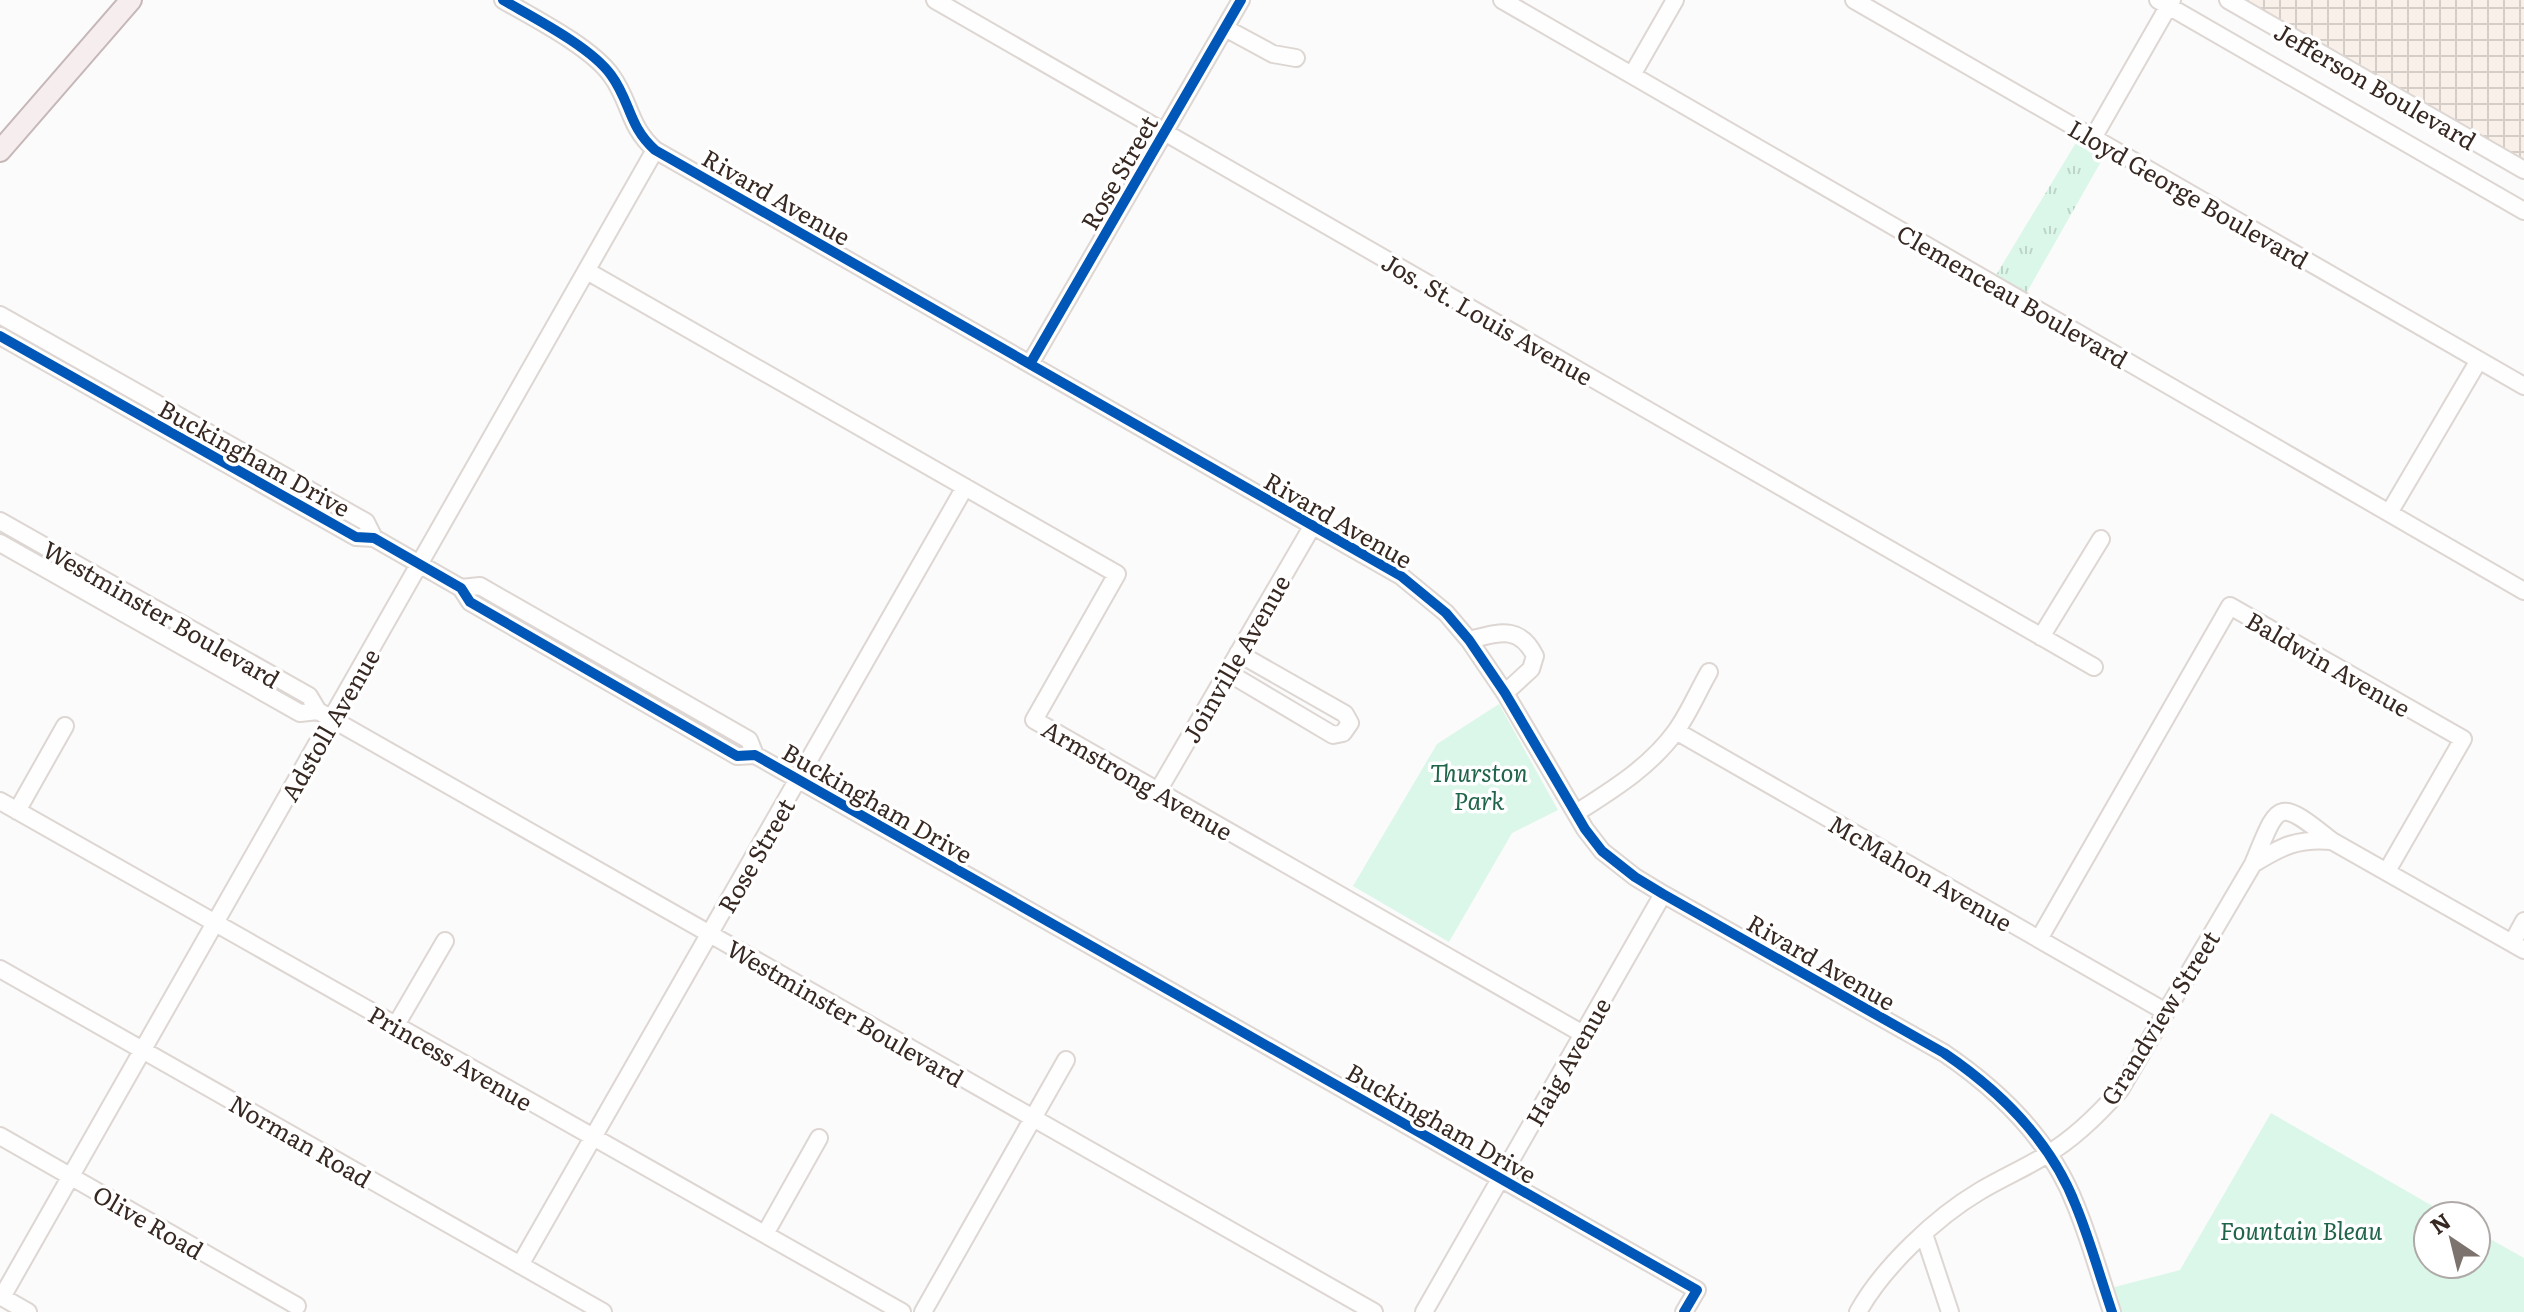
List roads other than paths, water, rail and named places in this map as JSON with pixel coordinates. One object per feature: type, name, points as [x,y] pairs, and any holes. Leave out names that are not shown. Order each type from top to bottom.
[{"type":"main road","points":[[4,140],[131,0]]},
{"type":"street","name":"Rivard Avenue","points":[[503,0],[594,57],[609,71],[640,137],[655,150],[1401,576],[1446,613],[1469,640],[1602,851],[1663,894],[1944,1053],[1982,1079],[2005,1100],[2061,1173],[2076,1205],[2112,1312]]},
{"type":"street","name":"Jos. St. Louis Avenue","points":[[935,0],[2094,667]]},
{"type":"street","name":"Rose Street","points":[[1030,364],[1241,0]]},
{"type":"street","name":"Clemenceau Boulevard","points":[[1502,0],[2524,591]]},
{"type":"street","points":[[1632,75],[1675,0]]},
{"type":"street","name":"Lloyd George Boulevard","points":[[1854,0],[2524,386]]},
{"type":"street","name":"Jefferson Boulevard","points":[[2228,0],[2524,170]]},
{"type":"street","points":[[2093,138],[2166,2],[2524,211]]},
{"type":"street","points":[[1225,28],[1273,54],[1296,58]]},
{"type":"street","name":"Adstoll Avenue","points":[[1,1296],[215,923],[325,715],[420,564],[655,150]]},
{"type":"street","name":"Armstrong Avenue","points":[[587,271],[1117,574],[1034,720],[1583,1034]]},
{"type":"street","name":"Buckingham Drive","points":[[0,315],[366,522],[374,538]]},
{"type":"street","name":"Buckingham Drive","points":[[0,336],[356,537],[374,538],[461,588],[480,586],[749,740],[755,755],[1697,1290],[1684,1312]]},
{"type":"street","points":[[2389,513],[2479,360]]},
{"type":"street","name":"Rose Street","points":[[520,1265],[965,487]]},
{"type":"street","name":"Westminster Boulevard","points":[[0,521],[309,696],[325,715],[1374,1312]]},
{"type":"street","name":"Joinville Avenue","points":[[1158,791],[1313,525]]},
{"type":"street","points":[[2041,637],[2101,539]]},
{"type":"street","name":"Westminster Boulevard","points":[[0,543],[300,713],[325,715]]},
{"type":"street","name":"Baldwin Avenue","points":[[2039,939],[2230,606],[2463,739],[2387,871]]},
{"type":"street","points":[[1469,640],[1503,632],[1517,635],[1529,644],[1535,656],[1531,669],[1505,693]]},
{"type":"street","points":[[1227,672],[1333,735],[1343,733],[1350,723],[1345,714],[1238,653]]},
{"type":"street","points":[[1576,813],[1619,786],[1648,762],[1676,731],[1709,672]]},
{"type":"street","points":[[17,811],[65,726]]},
{"type":"street","name":"McMahon Avenue","points":[[1676,731],[2166,1012]]},
{"type":"street","name":"Princess Avenue","points":[[0,801],[902,1312]]},
{"type":"street","name":"Grandview Street","points":[[1858,1312],[1870,1291],[1924,1234],[1978,1192],[2074,1136],[2120,1090],[2253,864],[2268,824],[2277,814],[2289,811],[2303,817],[2332,841],[2518,946]]},
{"type":"street","points":[[2253,864],[2293,843],[2314,839],[2332,841]]},
{"type":"street","name":"Haig Avenue","points":[[1424,1312],[1663,894]]},
{"type":"street","points":[[2518,946],[2524,921]]},
{"type":"street","points":[[396,1025],[445,941]]},
{"type":"street","name":"Norman Road","points":[[0,969],[603,1312]]},
{"type":"street","points":[[923,1312],[1066,1060]]},
{"type":"street","name":"Olive Road","points":[[0,1136],[297,1306]]},
{"type":"street","points":[[765,1234],[819,1138]]},
{"type":"street","points":[[1924,1234],[1950,1312]]},
{"type":"street","points":[[1,1296],[28,1312]]},
{"type":"park label","name":"Thurston Park","points":[[1479,785]]},
{"type":"park label","name":"Fountain Bleau","points":[[2301,1229]]}]
